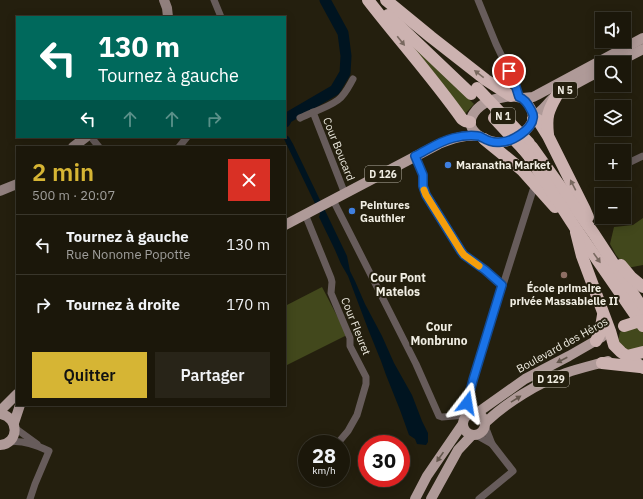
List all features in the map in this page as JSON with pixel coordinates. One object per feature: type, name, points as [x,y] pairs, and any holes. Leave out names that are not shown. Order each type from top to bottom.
[{"type":"highway","points":[[368,0],[447,97],[462,119],[470,123]]},
{"type":"highway","name":"N 1","points":[[373,0],[474,91]]},
{"type":"highway","points":[[386,0],[486,80],[518,97]]},
{"type":"highway","name":"N 1","points":[[386,0],[526,146],[594,233],[643,309]]},
{"type":"highway","points":[[390,0],[416,25]]},
{"type":"highway","points":[[548,136],[548,113],[557,95]]},
{"type":"highway","points":[[533,118],[538,120],[548,136],[585,210],[594,233],[608,252],[643,287]]},
{"type":"highway","points":[[482,137],[522,170],[554,205],[578,241]]},
{"type":"highway","name":"N 1","points":[[526,146],[528,155],[574,226],[643,326]]},
{"type":"highway","points":[[554,205],[566,213]]},
{"type":"highway","points":[[574,226],[582,256],[614,345],[620,352],[643,368]]},
{"type":"highway","points":[[594,233],[608,252]]},
{"type":"highway","points":[[596,341],[600,333],[604,314]]},
{"type":"highway","name":"Boulevard des Héros","points":[[610,331],[643,320]]},
{"type":"highway","points":[[627,356],[643,352]]},
{"type":"highway","points":[[602,363],[643,368]]},
{"type":"main road","points":[[164,0],[168,16]]},
{"type":"main road","name":"N 5","points":[[518,97],[533,97],[643,38]]},
{"type":"main road","points":[[631,57],[642,52]]},
{"type":"main road","name":"N 5","points":[[533,118],[557,95],[595,74]]},
{"type":"main road","points":[[518,97],[530,108],[533,118],[529,128],[510,140],[502,142],[496,142],[482,137],[474,132],[470,123],[472,116],[484,104],[495,99],[518,97]]},
{"type":"main road","name":"D 126","points":[[286,224],[452,138],[470,123]]},
{"type":"main road","name":"D 126","points":[[452,138],[465,136],[482,137]]},
{"type":"main road","points":[[74,146],[85,138]]},
{"type":"main road","points":[[0,191],[16,184]]},
{"type":"main road","name":"Boulevard des Héros","points":[[415,499],[427,476],[468,415],[521,382],[596,341],[610,331]]},
{"type":"main road","name":"D 129","points":[[431,499],[458,450],[474,435],[482,431],[485,424],[503,407],[541,383],[566,373],[627,356]]},
{"type":"main road","points":[[0,411],[16,395]]},
{"type":"main road","points":[[14,425],[20,406]]},
{"type":"main road","points":[[0,414],[11,419],[15,432],[13,438],[3,446]]},
{"type":"main road","points":[[474,435],[465,432],[463,428],[468,415],[482,416],[485,424]]},
{"type":"street","points":[[214,0],[221,16]]},
{"type":"street","points":[[478,0],[496,44],[515,84],[518,97]]},
{"type":"street","points":[[300,118],[339,100],[353,79]]},
{"type":"street","name":"Cour Boucard","points":[[313,112],[345,194]]},
{"type":"street","points":[[180,146],[186,138]]},
{"type":"street","points":[[415,156],[423,175],[423,186],[426,195],[461,251],[502,285]]},
{"type":"street","points":[[631,162],[643,156]]},
{"type":"street","points":[[330,201],[416,364],[439,416],[442,417],[468,415],[473,380],[533,190]]},
{"type":"street","name":"Cour Fleuret","points":[[309,212],[331,278],[331,293],[350,338],[350,346],[366,377],[366,384],[357,415],[345,435]]},
{"type":"street","points":[[479,499],[513,471],[492,444],[485,424]]},
{"type":"street","points":[[14,425],[41,447]]},
{"type":"street","points":[[474,435],[492,444]]},
{"type":"street","points":[[3,446],[19,441],[41,447],[49,451],[35,484],[31,499]]},
{"type":"green space","points":[[410,42],[474,104],[465,114],[406,43]]},
{"type":"green space","points":[[643,218],[643,265],[627,268],[616,255],[610,244],[614,227],[633,225]]},
{"type":"green space","points":[[322,287],[347,335],[286,366],[286,305]]},
{"type":"green space","points":[[639,325],[643,331],[643,349],[634,352],[623,349],[618,341],[620,332]]},
{"type":"water","points":[[286,135],[293,144],[347,256],[350,271],[365,304],[394,363],[412,395],[428,433],[428,442],[426,445],[417,444],[415,439],[409,435],[348,276],[319,217],[320,214],[284,139],[286,138]]},
{"type":"waterway","points":[[286,120],[335,90],[345,73],[346,56],[343,33],[325,0]]},
{"type":"slow traffic","points":[[424,190],[461,251],[479,266]]},
{"type":"place","name":"Maranatha Market","points":[[448,165]]},
{"type":"place","name":"Peintures Gauthier","points":[[352,211]]},
{"type":"place","name":"École primaire privée Massabielle II","points":[[564,275]]},
{"type":"district","name":"Cour Pont Matelos","points":[[398,284]]},
{"type":"district","name":"Cour Monbruno","points":[[439,333]]},
{"type":"route","points":[[467,403],[502,285],[461,251],[424,191],[423,175],[415,156],[452,138],[479,136],[492,142],[505,142],[515,138],[529,128],[533,119],[532,113],[526,101],[519,97],[509,71]]}]
